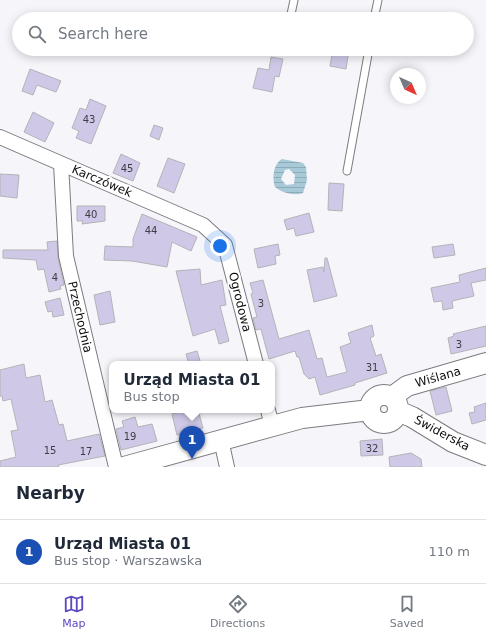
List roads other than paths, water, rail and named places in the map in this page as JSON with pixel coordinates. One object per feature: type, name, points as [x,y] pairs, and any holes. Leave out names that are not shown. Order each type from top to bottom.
[{"type":"street","name":"Karczówek","points":[[0,137],[203,226]]},
{"type":"street","name":"Przechodnia","points":[[61,164],[66,256],[116,467]]},
{"type":"street","name":"Ogrodowa","points":[[203,226],[225,245],[255,361]]},
{"type":"street","name":"Wiślana","points":[[392,410],[407,386],[486,363]]},
{"type":"street","points":[[387,395],[392,410],[378,422],[374,419],[370,410],[370,405],[376,396],[387,395]]},
{"type":"street","points":[[124,467],[221,440],[270,418],[370,410]]},
{"type":"street","name":"Świderska","points":[[392,410],[411,432],[453,442],[486,455]]},
{"type":"street","points":[[221,440],[227,467]]},
{"type":"lane","points":[[291,12],[294,0]]},
{"type":"lane","points":[[375,12],[378,0]]},
{"type":"lane","points":[[347,171],[368,56]]},
{"type":"water","points":[[282,159],[303,163],[306,167],[307,180],[303,193],[288,193],[275,187],[274,172],[279,161]],"holes":[[[289,169],[295,175],[294,184],[286,185],[281,179],[285,170]]]},
{"type":"place","name":"Urząd Miasta 01","points":[[192,459]]}]
